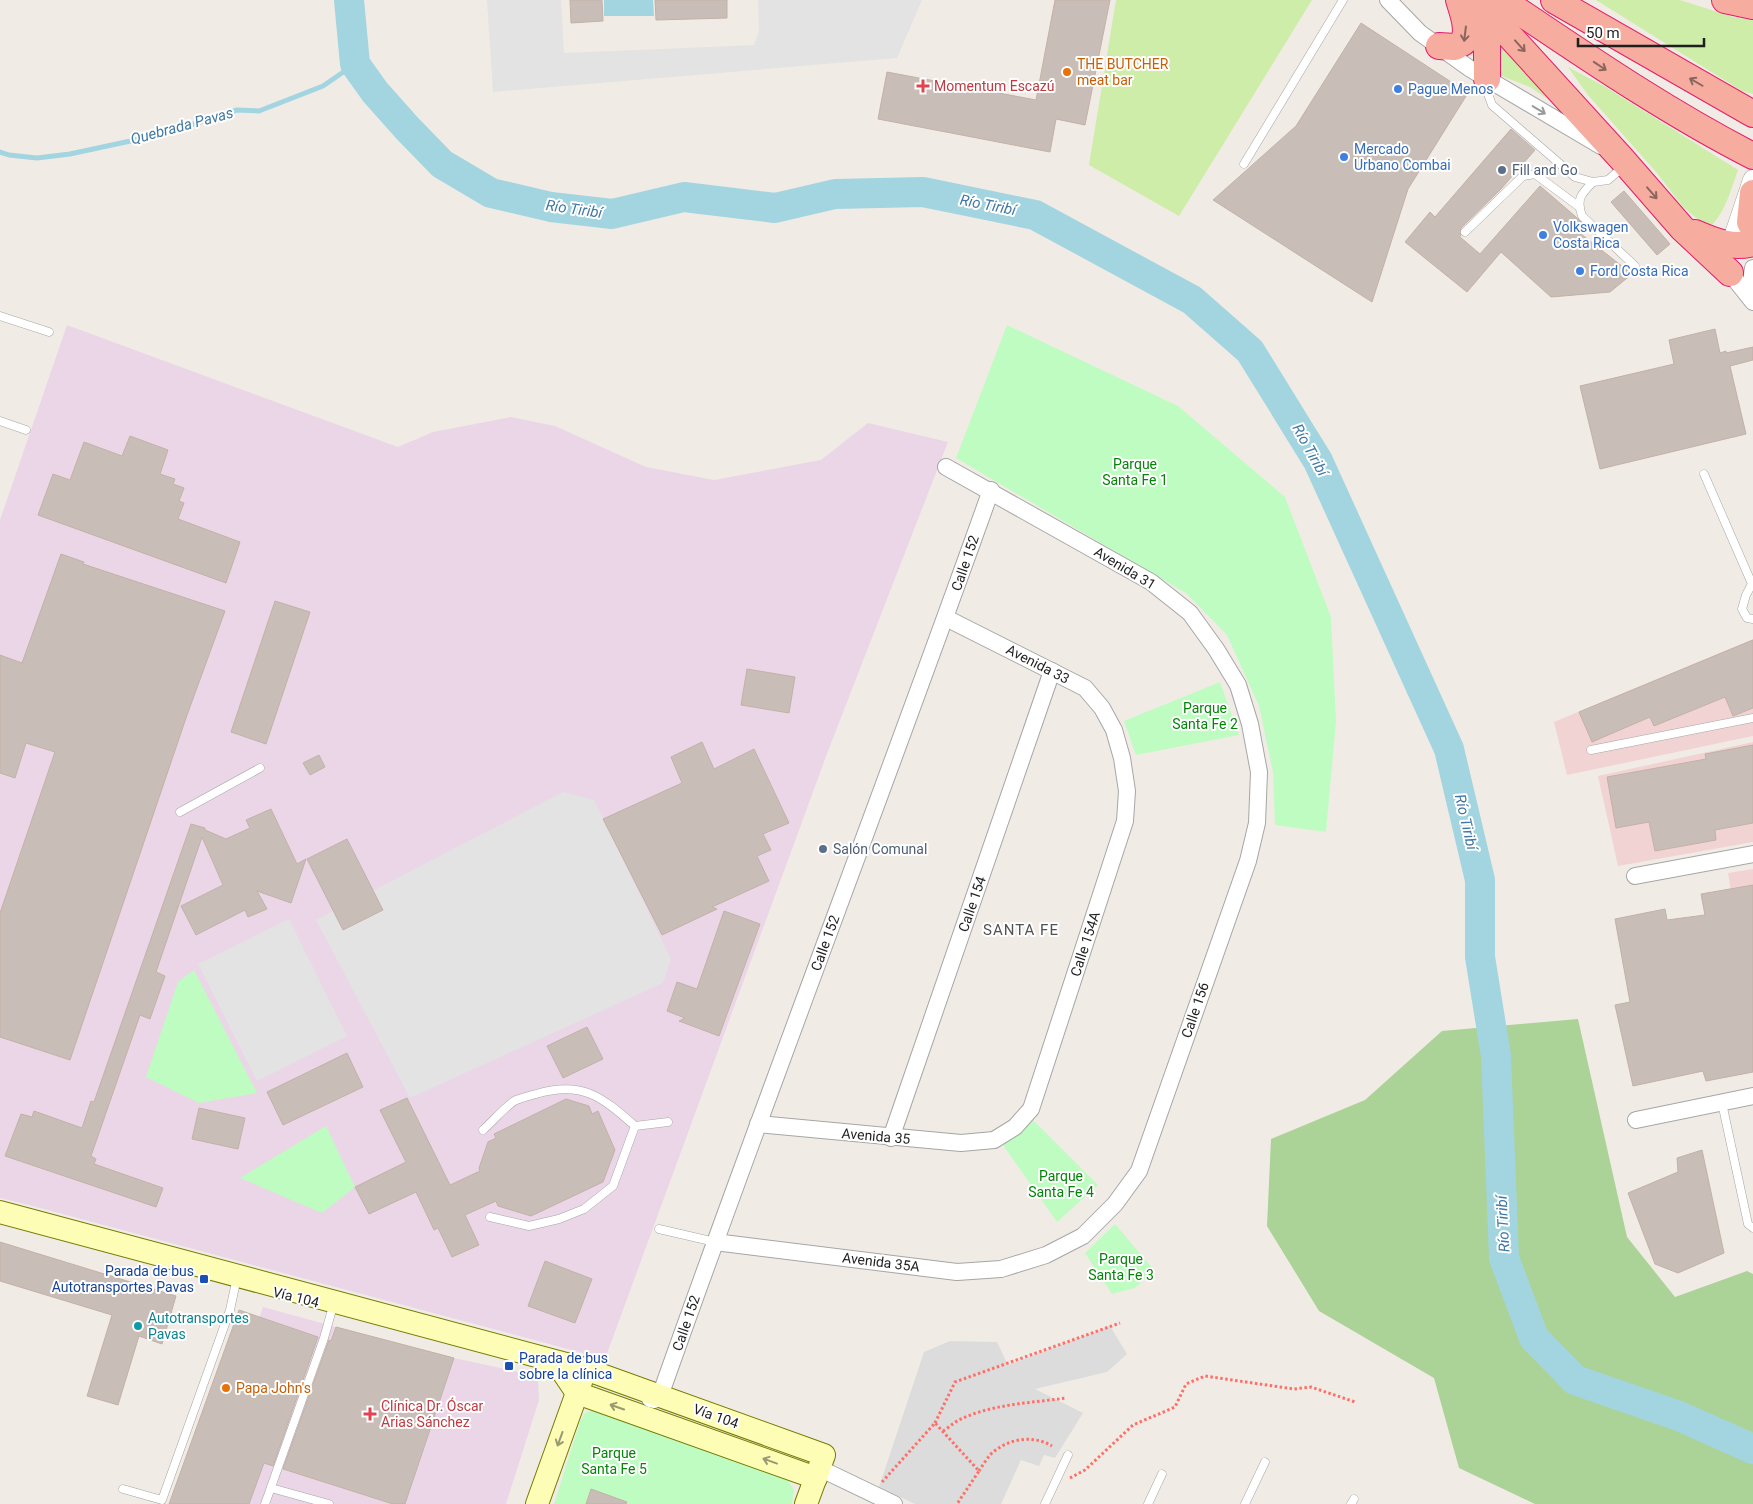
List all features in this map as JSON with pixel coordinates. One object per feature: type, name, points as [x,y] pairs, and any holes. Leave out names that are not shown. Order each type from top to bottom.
[{"type":"highway","points":[[1438,46],[1455,48],[1464,42],[1466,36],[1465,24],[1459,0]]},
{"type":"highway","points":[[1554,0],[1746,110]]},
{"type":"highway","points":[[1725,0],[1753,6]]},
{"type":"highway","points":[[1486,3],[1487,79]]},
{"type":"highway","points":[[1486,3],[1723,141],[1753,156]]},
{"type":"highway","points":[[1486,3],[1497,22],[1624,161],[1682,228],[1741,270]]},
{"type":"highway","points":[[1753,193],[1750,222],[1753,228]]},
{"type":"highway","points":[[1682,228],[1710,240],[1742,245]]},
{"type":"main road","name":"Vía 104","points":[[0,1212],[582,1379],[660,1396],[824,1454],[818,1473],[582,1379],[558,1365],[492,1346],[333,1306],[236,1282],[0,1223]]},
{"type":"main road","points":[[536,1504],[582,1379]]},
{"type":"main road","points":[[806,1504],[818,1473]]},
{"type":"street","points":[[1388,0],[1420,33],[1438,46],[1487,79],[1624,161]]},
{"type":"street","points":[[1751,299],[1741,270],[1728,264],[1742,245],[1753,180]]},
{"type":"street","name":"Avenida 31","points":[[946,466],[1151,582],[1190,613],[1216,649],[1238,685],[1250,724]]},
{"type":"street","name":"Calle 152","points":[[660,1396],[758,1124],[946,618],[991,490]]},
{"type":"street","name":"Avenida 33","points":[[946,618],[1085,688],[1102,708],[1114,730]]},
{"type":"street","name":"Calle 154","points":[[891,1138],[1052,671]]},
{"type":"street","name":"Calle 156","points":[[1046,1255],[1083,1236],[1115,1204],[1139,1171],[1248,861],[1257,822],[1259,772],[1250,724]]},
{"type":"street","name":"Calle 154A","points":[[994,1140],[1014,1127],[1032,1109],[1125,821],[1127,792],[1122,758],[1114,730]]},
{"type":"street","points":[[1635,876],[1753,854]]},
{"type":"street","points":[[1636,1120],[1753,1096]]},
{"type":"street","name":"Avenida 35","points":[[758,1124],[891,1138],[961,1143],[994,1140]]},
{"type":"street","name":"Avenida 35A","points":[[715,1242],[957,1272],[1001,1270],[1046,1255]]},
{"type":"street","points":[[818,1473],[872,1493],[894,1504]]},
{"type":"lane","points":[[1244,164],[1343,0]]},
{"type":"lane","points":[[1487,79],[1488,94],[1492,105],[1575,177],[1594,182],[1608,180],[1624,161]]},
{"type":"lane","points":[[1465,232],[1523,176],[1535,174],[1578,206],[1582,216],[1635,266]]},
{"type":"lane","points":[[1578,206],[1580,196],[1594,182]]},
{"type":"lane","points":[[0,316],[49,332]]},
{"type":"lane","points":[[0,420],[26,430]]},
{"type":"lane","points":[[1704,474],[1752,584],[1742,608],[1747,618],[1753,619]]},
{"type":"lane","points":[[1592,750],[1753,718]]},
{"type":"lane","points":[[180,812],[260,768]]},
{"type":"lane","points":[[483,1130],[515,1101],[561,1088],[571,1088],[586,1092],[607,1102],[635,1126],[668,1122]]},
{"type":"lane","points":[[1722,1103],[1748,1224],[1753,1228]]},
{"type":"lane","points":[[490,1217],[529,1226],[559,1219],[584,1209],[613,1186],[635,1126]]},
{"type":"lane","points":[[659,1229],[715,1242]]},
{"type":"lane","points":[[123,1490],[162,1500],[230,1310],[236,1282]]},
{"type":"lane","points":[[265,1504],[333,1306]]},
{"type":"lane","points":[[1045,1504],[1068,1455]]},
{"type":"lane","points":[[1245,1504],[1265,1462]]},
{"type":"lane","points":[[1148,1504],[1162,1474]]},
{"type":"lane","points":[[270,1488],[329,1504]]},
{"type":"path","points":[[872,1493],[935,1423],[955,1382],[1120,1323]]},
{"type":"path","points":[[1065,1484],[1070,1478],[1085,1470],[1133,1425],[1174,1407],[1186,1384],[1205,1376],[1294,1389],[1311,1388],[1355,1402]]},
{"type":"path","points":[[943,1432],[957,1420],[975,1414],[998,1408],[1066,1398]]},
{"type":"path","points":[[935,1423],[979,1472]]},
{"type":"path","points":[[957,1504],[989,1456],[999,1447],[1010,1442],[1033,1439],[1044,1441],[1052,1446]]},
{"type":"shaded area","points":[[487,0],[561,0],[564,53],[754,45],[759,31],[758,0],[922,0],[897,58],[493,92]]},
{"type":"shaded area","points":[[67,325],[398,447],[433,432],[511,417],[555,426],[646,467],[714,480],[821,460],[868,423],[948,442],[828,751],[605,1359],[0,1198],[0,520]]},
{"type":"shaded area","points":[[1753,639],[1753,736],[1567,775],[1554,722]]},
{"type":"shaded area","points":[[1753,742],[1753,842],[1618,866],[1598,776]]},
{"type":"shaded area","points":[[563,792],[594,800],[671,959],[663,983],[410,1098],[316,920]]},
{"type":"shaded area","points":[[1753,869],[1753,975],[1745,977],[1728,873]]},
{"type":"shaded area","points":[[289,919],[347,1036],[257,1081],[198,964]]},
{"type":"shaded area","points":[[263,1307],[336,1327],[285,1469],[393,1504],[196,1504]]},
{"type":"shaded area","points":[[1110,1326],[1127,1354],[1107,1372],[1035,1389],[1083,1413],[1055,1458],[1044,1455],[1039,1466],[1021,1460],[1001,1504],[915,1504],[879,1487],[924,1352],[950,1341],[997,1342],[1008,1365]]},
{"type":"shaded area","points":[[454,1358],[528,1374],[538,1381],[539,1400],[506,1504],[405,1504]]},
{"type":"green space","points":[[1116,0],[1312,0],[1179,216],[1089,165]]},
{"type":"green space","points":[[1596,0],[1680,0],[1733,17],[1753,20],[1753,94],[1742,91]]},
{"type":"green space","points":[[1491,37],[1556,105],[1530,87],[1492,72]]},
{"type":"green space","points":[[1568,67],[1604,86],[1738,170],[1725,206],[1712,225],[1704,224],[1683,207],[1657,173],[1588,95]]},
{"type":"green space","name":"Parque Santa Fe 1","points":[[1007,325],[1178,406],[1285,497],[1331,617],[1336,722],[1326,832],[1275,825],[1273,772],[1259,706],[1227,635],[1186,593],[956,458]]},
{"type":"green space","name":"Parque Santa Fe 2","points":[[1220,682],[1239,735],[1136,755],[1124,721]]},
{"type":"green space","points":[[194,970],[257,1093],[199,1103],[146,1077],[178,982]]},
{"type":"green space","points":[[1578,1019],[1627,1237],[1675,1297],[1747,1271],[1753,1274],[1753,1504],[1535,1504],[1459,1468],[1434,1378],[1319,1311],[1267,1226],[1271,1139],[1365,1100],[1442,1031]]},
{"type":"green space","name":"Parque Santa Fe 4","points":[[1032,1119],[1098,1185],[1057,1222],[1003,1145]]},
{"type":"green space","points":[[326,1126],[355,1187],[322,1213],[240,1178]]},
{"type":"green space","name":"Parque Santa Fe 3","points":[[1115,1224],[1154,1270],[1135,1288],[1112,1294],[1085,1253]]},
{"type":"green space","name":"Parque Santa Fe 5","points":[[592,1410],[601,1410],[788,1480],[794,1490],[792,1504],[554,1504],[580,1422],[585,1413]]},
{"type":"water","points":[[604,0],[653,0],[654,16],[604,16]]},
{"type":"building","points":[[570,0],[602,0],[603,21],[571,23]]},
{"type":"building","points":[[655,0],[727,0],[727,18],[656,20]]},
{"type":"building","name":"Momentum Escazú","points":[[1055,0],[1110,0],[1085,125],[1056,119],[1050,152],[878,119],[887,72],[1036,100]]},
{"type":"building","name":"Mercado Urbano Combai","points":[[1361,23],[1468,93],[1408,189],[1372,302],[1213,200],[1296,126]]},
{"type":"building","points":[[1511,129],[1535,150],[1501,189],[1461,228],[1460,237],[1480,254],[1540,186],[1582,223],[1576,230],[1632,274],[1610,292],[1551,297],[1501,252],[1467,292],[1405,242],[1430,212],[1435,217]]},
{"type":"building","points":[[1624,191],[1670,244],[1657,255],[1611,202]]},
{"type":"building","points":[[1715,329],[1720,353],[1753,347],[1753,360],[1730,366],[1746,434],[1600,469],[1580,386],[1674,364],[1669,340]]},
{"type":"building","points":[[130,436],[168,450],[160,474],[175,479],[173,484],[184,488],[179,501],[184,503],[178,519],[240,542],[226,583],[38,515],[53,474],[70,480],[84,442],[122,456]]},
{"type":"building","points":[[61,554],[84,562],[83,564],[225,611],[187,715],[70,1060],[0,1037],[0,913],[55,752],[26,743],[15,778],[0,773],[0,655],[22,663]]},
{"type":"building","points":[[275,601],[310,612],[266,744],[231,732]]},
{"type":"building","points":[[1753,640],[1753,708],[1733,716],[1725,697],[1654,726],[1650,717],[1592,742],[1579,712]]},
{"type":"building","points":[[747,669],[795,677],[789,713],[741,705]]},
{"type":"building","points":[[702,742],[714,769],[754,749],[789,823],[763,834],[771,850],[757,856],[769,881],[712,907],[717,909],[662,935],[603,819],[682,783],[671,757]]},
{"type":"building","points":[[1753,745],[1753,823],[1715,830],[1716,840],[1655,851],[1649,822],[1616,828],[1607,777],[1706,759],[1705,754]]},
{"type":"building","points":[[319,755],[325,767],[310,775],[303,763]]},
{"type":"building","points":[[271,809],[297,864],[306,859],[291,903],[257,891],[267,909],[248,917],[245,910],[196,935],[181,906],[223,885],[202,837],[156,972],[165,976],[150,1019],[140,1015],[91,1156],[96,1159],[94,1164],[163,1188],[156,1207],[5,1156],[21,1114],[32,1117],[34,1111],[82,1128],[91,1101],[94,1102],[191,824],[205,828],[205,830],[226,839],[250,828],[246,820]]},
{"type":"building","points":[[347,839],[383,910],[343,930],[307,859]]},
{"type":"building","points":[[1753,885],[1753,1072],[1706,1081],[1703,1071],[1633,1086],[1615,1005],[1630,1002],[1615,919],[1665,909],[1667,920],[1705,915],[1701,894]]},
{"type":"building","points":[[724,911],[760,924],[719,1036],[679,1021],[685,1018],[667,1011],[677,982],[697,989]]},
{"type":"building","points":[[587,1027],[603,1059],[563,1078],[547,1046]]},
{"type":"building","points":[[347,1053],[363,1087],[283,1125],[267,1092]]},
{"type":"building","points":[[407,1098],[450,1185],[480,1171],[479,1168],[488,1142],[496,1138],[494,1134],[566,1099],[589,1106],[592,1114],[598,1111],[615,1150],[603,1182],[531,1216],[498,1206],[496,1201],[465,1215],[479,1245],[452,1257],[438,1228],[434,1230],[416,1192],[369,1214],[355,1187],[406,1162],[380,1110]]},
{"type":"building","points":[[199,1108],[245,1118],[238,1149],[192,1139]]},
{"type":"building","points":[[1702,1150],[1724,1253],[1678,1273],[1655,1264],[1628,1193],[1678,1172],[1677,1158]]},
{"type":"building","name":"Autotransportes Pavas","points":[[0,1242],[176,1296],[162,1344],[139,1336],[118,1405],[87,1396],[112,1315],[0,1281]]},
{"type":"building","points":[[545,1261],[592,1279],[575,1323],[528,1306]]},
{"type":"building","points":[[239,1310],[318,1337],[273,1466],[264,1463],[249,1504],[169,1504]]},
{"type":"building","name":"Clínica Dr. Óscar Arias Sánchez","points":[[336,1327],[454,1358],[405,1504],[393,1504],[283,1469],[329,1340],[331,1341]]},
{"type":"building","points":[[591,1489],[627,1502],[626,1504],[586,1504]]},
{"type":"waterway","name":"Río Tiribí","points":[[349,0],[355,64],[375,92],[442,164],[491,193],[551,207],[612,214],[684,197],[775,208],[835,194],[923,192],[1035,215],[1192,300],[1250,351],[1318,461],[1449,749],[1480,880],[1480,957],[1496,1056],[1504,1258],[1534,1338],[1575,1380],[1679,1416],[1753,1449]]},
{"type":"waterway","name":"Quebrada Pavas","points":[[0,152],[9,155],[37,158],[70,154],[163,134],[237,110],[259,111],[323,86],[355,64]]},
{"type":"place","name":"THE BUTCHER meat bar","points":[[1067,72]]},
{"type":"place","name":"Momentum Escazú","points":[[923,86]]},
{"type":"place","name":"Pague Menos","points":[[1398,89]]},
{"type":"place","name":"Mercado Urbano Combai","points":[[1344,157]]},
{"type":"place","name":"Fill and Go","points":[[1502,170]]},
{"type":"place","name":"Volkswagen Costa Rica","points":[[1543,235]]},
{"type":"place","name":"Ford Costa Rica","points":[[1580,271]]},
{"type":"place","name":"Salón Comunal","points":[[823,849]]},
{"type":"place","name":"Parada de bus Autotransportes Pavas","points":[[204,1279]]},
{"type":"place","name":"Autotransportes Pavas","points":[[138,1326]]},
{"type":"place","name":"Parada de bus sobre la clínica","points":[[509,1366]]},
{"type":"place","name":"Papa John's","points":[[226,1388]]},
{"type":"place","name":"Clínica Dr. Óscar Arias Sánchez","points":[[370,1414]]},
{"type":"district","name":"SANTA FE","points":[[1021,930]]}]
